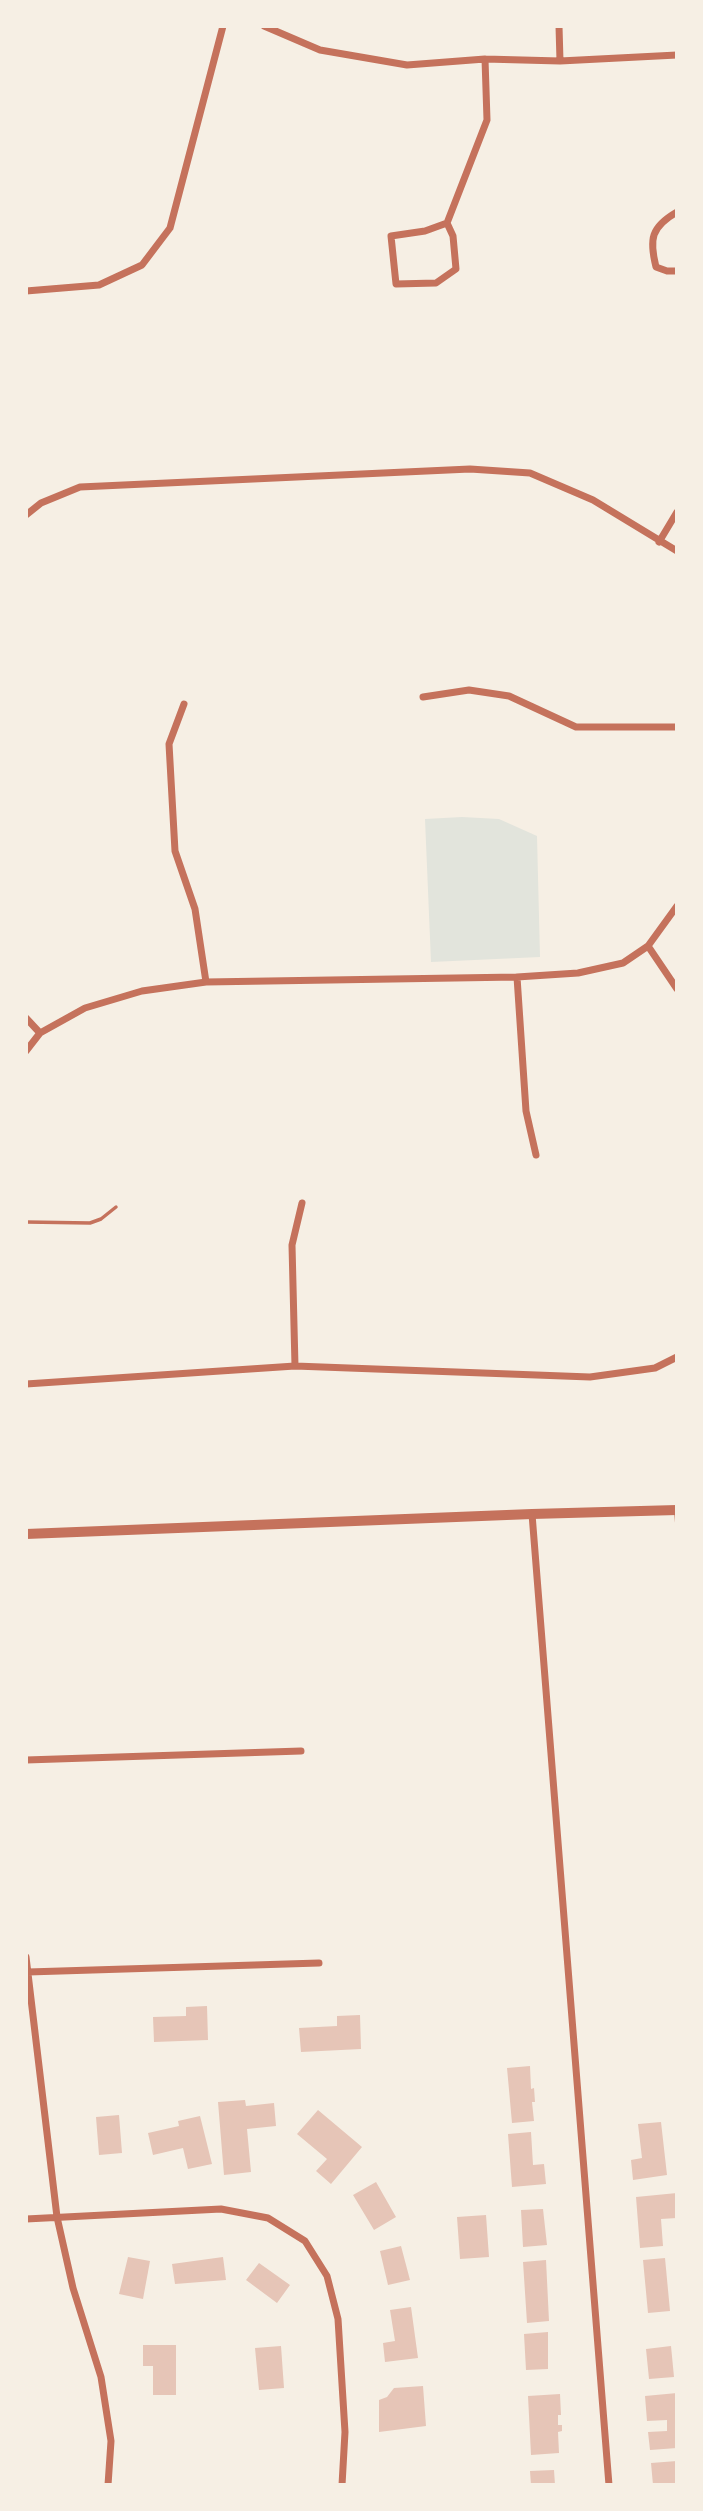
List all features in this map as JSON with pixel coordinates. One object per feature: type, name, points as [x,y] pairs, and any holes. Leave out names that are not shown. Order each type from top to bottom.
[{"type":"street","points":[[26,281],[28,291],[99,285],[142,265],[170,228],[223,26]]},
{"type":"street","points":[[264,26],[320,50],[407,65],[485,59],[560,61],[677,55]]},
{"type":"street","points":[[559,26],[560,61]]},
{"type":"street","points":[[447,223],[425,231],[391,236],[396,284],[436,283],[456,269],[453,236],[447,223],[487,120],[485,59]]},
{"type":"street","points":[[677,212],[664,219],[655,229],[651,247],[656,267],[677,271]]},
{"type":"street","points":[[26,515],[41,503],[80,487],[470,468],[530,473],[593,500],[677,551]]},
{"type":"street","points":[[659,542],[677,512]]},
{"type":"street","points":[[423,697],[468,690],[509,696],[576,726],[677,727]]},
{"type":"street","points":[[184,704],[169,744],[175,851],[195,909],[206,982]]},
{"type":"street","points":[[26,1051],[40,1033],[85,1008],[142,991],[206,982],[517,977],[578,973],[623,963],[648,946],[677,906]]},
{"type":"street","points":[[648,946],[677,989]]},
{"type":"street","points":[[517,977],[526,1111],[536,1155]]},
{"type":"street","points":[[26,1018],[40,1033]]},
{"type":"street","points":[[295,1366],[292,1245],[302,1203]]},
{"type":"street","points":[[26,1384],[295,1366],[590,1377],[655,1368],[677,1356]]},
{"type":"street","points":[[26,1534],[677,1510]]},
{"type":"street","points":[[532,1514],[609,2485]]},
{"type":"street","points":[[26,1760],[302,1751]]},
{"type":"street","points":[[26,1957],[57,2217],[72,2288],[101,2377],[111,2441],[108,2485]]},
{"type":"street","points":[[28,1972],[320,1963]]},
{"type":"street","points":[[26,2218],[220,2209],[268,2218],[304,2241],[327,2276],[338,2319],[345,2432],[342,2485]]},
{"type":"lane","points":[[26,1222],[90,1223],[101,1219],[116,1207]]},
{"type":"lane","points":[[677,1510],[677,1526]]},
{"type":"shaded area","points":[[425,819],[499,819],[537,836],[540,957],[431,962]]},
{"type":"building","points":[[207,2006],[208,2040],[154,2042],[153,2017],[186,2016],[186,2007]]},
{"type":"building","points":[[360,2015],[361,2049],[301,2052],[299,2028],[337,2026],[337,2016]]},
{"type":"building","points":[[530,2066],[531,2089],[534,2088],[534,2121],[512,2123],[507,2068]]},
{"type":"building","points":[[245,2100],[246,2106],[274,2103],[276,2126],[247,2129],[251,2172],[224,2175],[218,2102]]},
{"type":"building","points":[[318,2110],[362,2147],[331,2184],[316,2171],[327,2159],[297,2134]]},
{"type":"building","points":[[119,2115],[122,2153],[99,2155],[96,2117]]},
{"type":"building","points":[[200,2116],[212,2164],[188,2169],[183,2148],[153,2155],[148,2133],[179,2126],[178,2121]]},
{"type":"building","points":[[661,2122],[667,2175],[633,2180],[631,2160],[642,2158],[638,2124]]},
{"type":"building","points":[[531,2132],[533,2165],[544,2164],[546,2184],[512,2187],[508,2134]]},
{"type":"building","points":[[376,2182],[396,2217],[374,2230],[353,2195]]},
{"type":"building","points":[[677,2193],[677,2218],[661,2219],[663,2246],[640,2248],[636,2197]]},
{"type":"building","points":[[543,2209],[547,2245],[523,2247],[521,2210]]},
{"type":"building","points":[[486,2215],[489,2257],[460,2259],[457,2217]]},
{"type":"building","points":[[401,2246],[410,2280],[388,2285],[380,2251]]},
{"type":"building","points":[[128,2257],[150,2261],[143,2299],[119,2294]]},
{"type":"building","points":[[223,2257],[226,2280],[175,2284],[172,2264]]},
{"type":"building","points":[[665,2258],[670,2311],[648,2313],[643,2260]]},
{"type":"building","points":[[546,2260],[549,2321],[527,2323],[523,2262]]},
{"type":"building","points":[[259,2263],[290,2285],[277,2303],[246,2280]]},
{"type":"building","points":[[411,2307],[418,2358],[385,2362],[383,2343],[395,2341],[390,2310]]},
{"type":"building","points":[[548,2332],[548,2369],[526,2370],[524,2334]]},
{"type":"building","points":[[143,2345],[176,2345],[176,2395],[153,2395],[153,2366],[143,2366]]},
{"type":"building","points":[[281,2346],[284,2388],[259,2390],[255,2348]]},
{"type":"building","points":[[671,2346],[674,2377],[649,2379],[646,2349]]},
{"type":"building","points":[[423,2386],[426,2426],[379,2432],[379,2400],[387,2397],[394,2388]]},
{"type":"building","points":[[677,2393],[677,2448],[650,2450],[648,2432],[667,2431],[667,2420],[647,2421],[645,2396]]},
{"type":"building","points":[[560,2394],[561,2415],[558,2415],[558,2425],[562,2425],[562,2431],[558,2432],[559,2453],[531,2455],[528,2396]]},
{"type":"building","points":[[677,2461],[677,2485],[653,2485],[651,2463]]},
{"type":"building","points":[[554,2470],[555,2485],[531,2485],[530,2471]]}]
